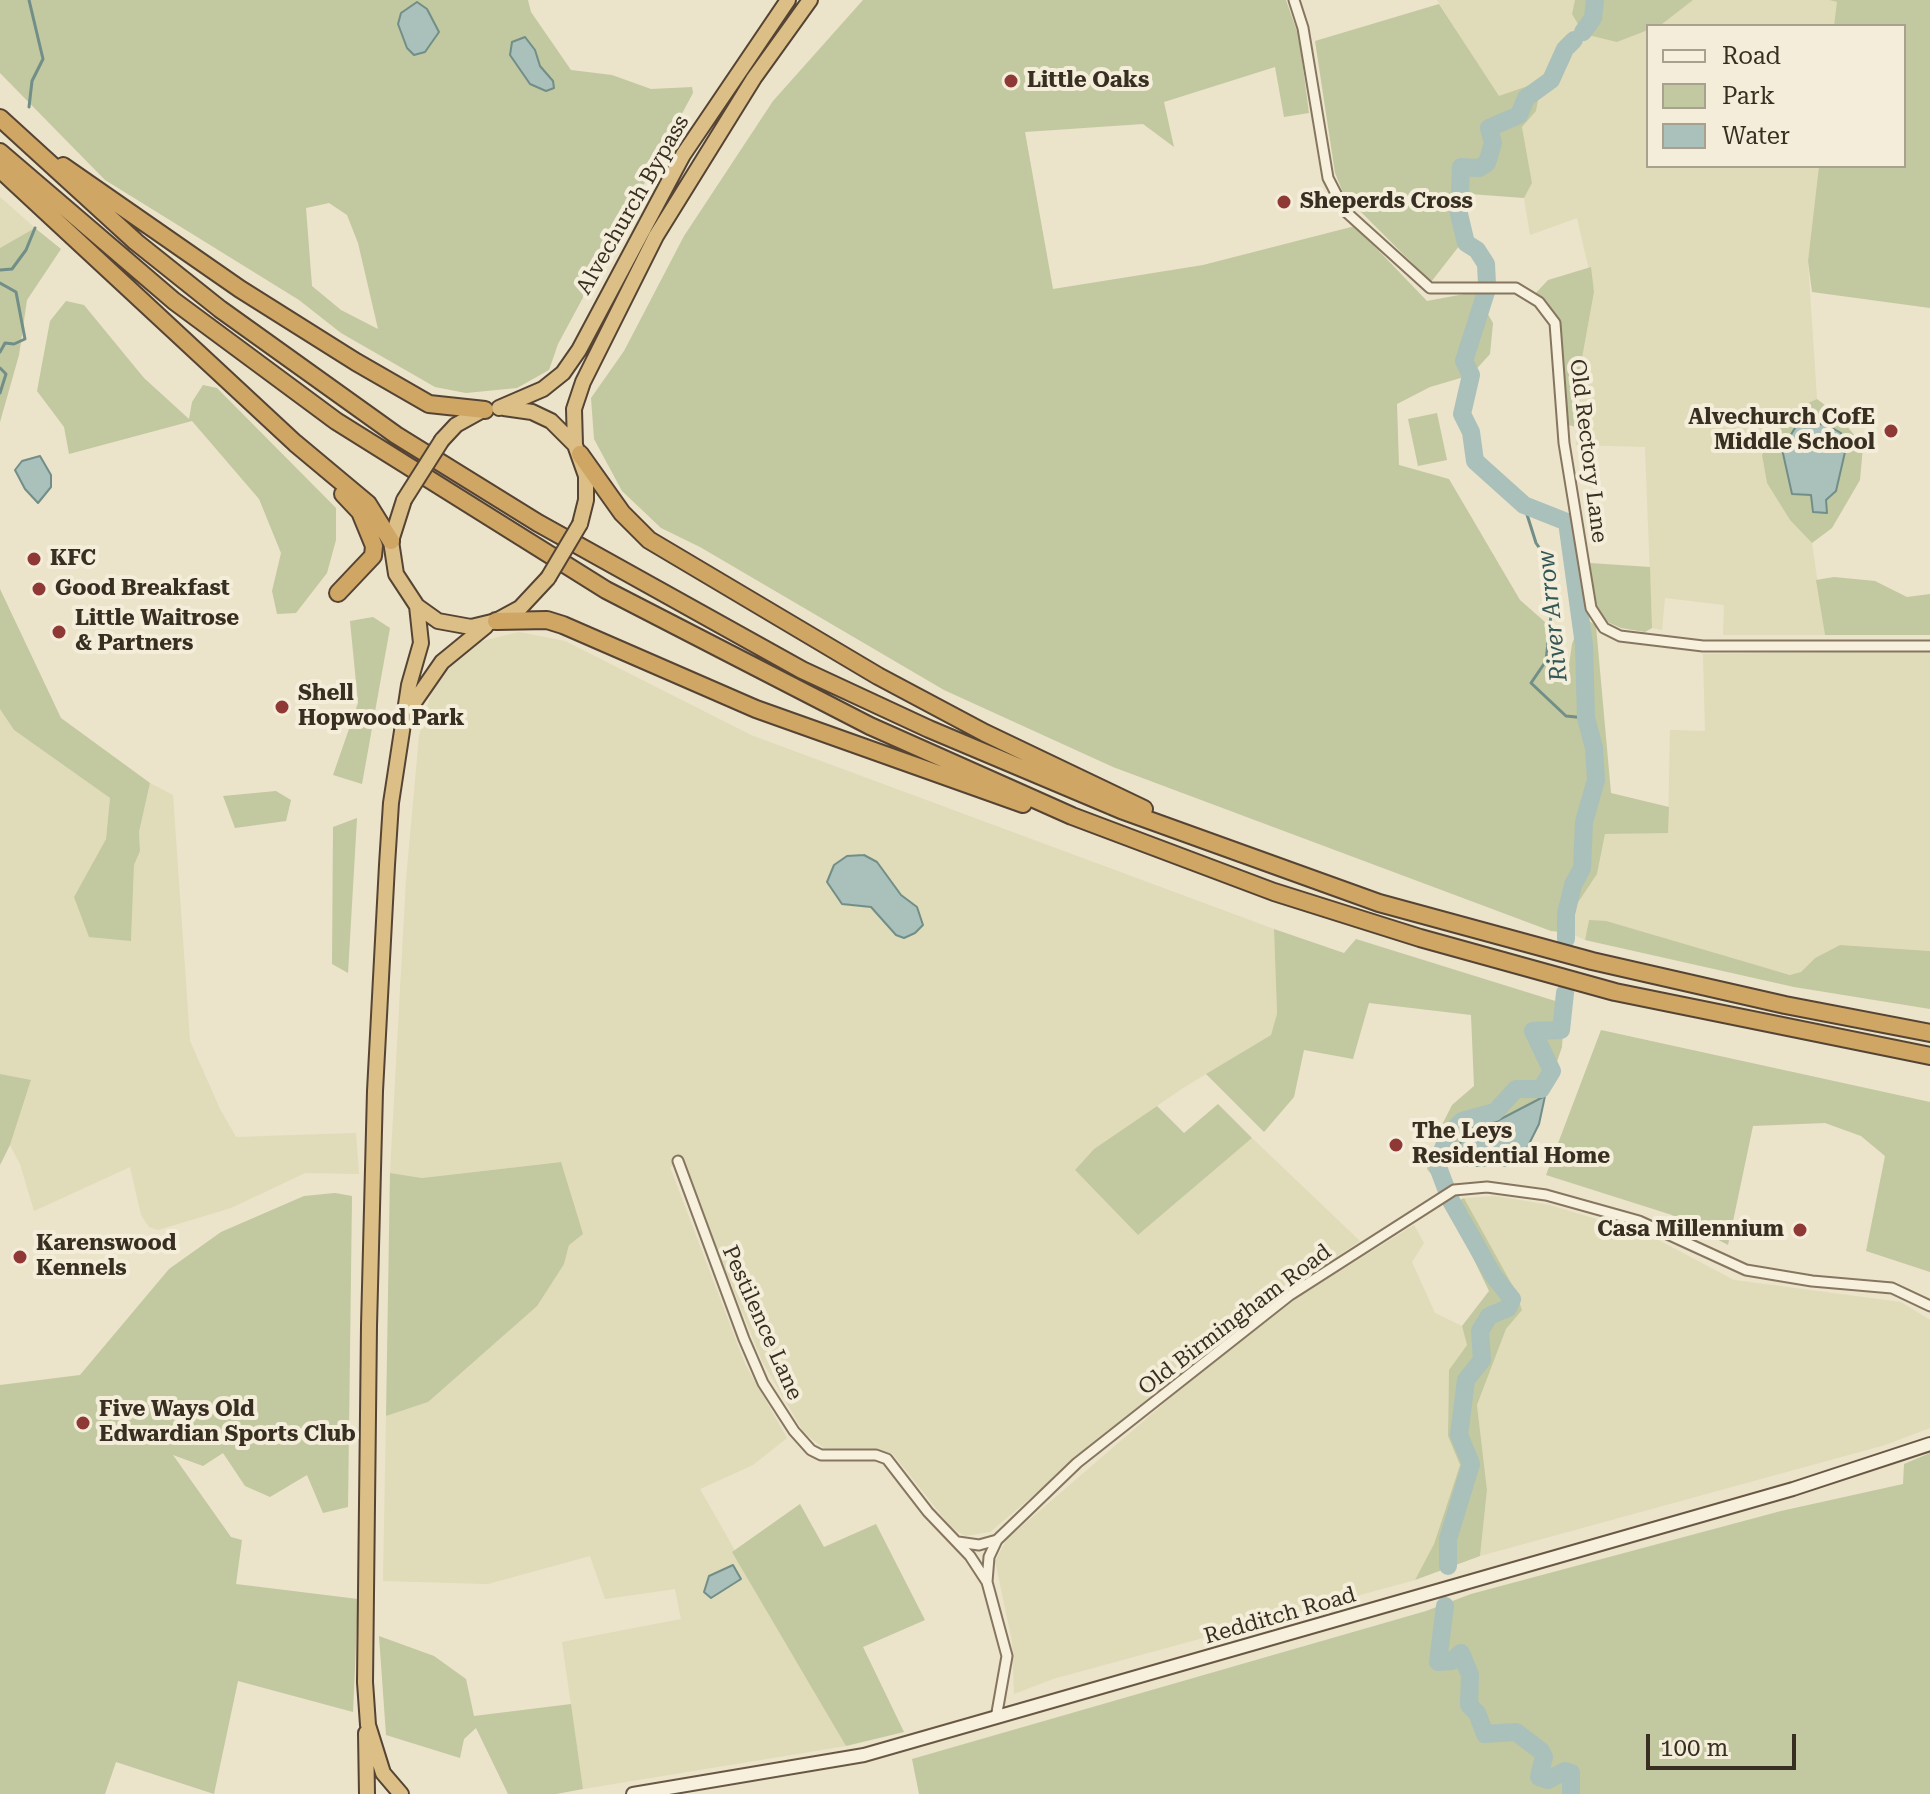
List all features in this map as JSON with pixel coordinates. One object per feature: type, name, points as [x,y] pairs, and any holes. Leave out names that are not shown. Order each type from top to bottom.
[{"type":"highway","name":"Alvechurch Bypass","points":[[492,409],[543,389],[563,373],[579,350],[683,155],[788,0]]},
{"type":"highway","name":"Alvechurch Bypass","points":[[578,449],[574,409],[583,382],[656,236],[754,78],[810,0]]},
{"type":"highway","points":[[0,118],[136,242],[220,309],[396,435],[538,523],[802,670],[929,729],[1200,840],[1379,903],[1592,961],[1785,1005],[1930,1033]]},
{"type":"highway","points":[[22,139],[240,289],[429,404],[532,412],[551,421],[578,449],[622,513],[649,540],[891,683],[1200,840]]},
{"type":"highway","points":[[0,152],[174,301],[336,421],[606,590],[870,726],[1072,816],[1274,892],[1589,985],[1930,1056]]},
{"type":"highway","points":[[0,169],[295,443],[368,504],[391,541],[396,574],[417,606],[421,643],[409,685],[408,711],[391,803],[375,1091],[366,1594],[368,1725],[364,1747],[367,1794]]},
{"type":"highway","points":[[391,541],[404,500],[442,440],[456,425],[492,409]]},
{"type":"highway","points":[[295,443],[360,512],[371,532],[373,556],[338,593]]},
{"type":"highway","points":[[408,711],[442,662],[492,622],[520,608],[548,578],[580,524],[587,488],[578,449]]},
{"type":"highway","points":[[417,606],[453,626],[547,620],[563,625],[849,745],[1008,801],[1072,816]]},
{"type":"highway","points":[[368,1725],[383,1773],[401,1794]]},
{"type":"main road","name":"Redditch Road","points":[[633,1794],[864,1755],[1793,1489],[1930,1444]]},
{"type":"street","name":"Old Rectory Lane","points":[[1294,0],[1303,28],[1328,178],[1345,211],[1430,288],[1516,288],[1539,302],[1555,323],[1564,443],[1591,608],[1604,628],[1620,636],[1703,646],[1930,646]]},
{"type":"street","name":"Pestilence Lane","points":[[678,1161],[744,1339],[763,1383],[794,1431],[804,1444],[821,1455],[876,1455],[887,1459],[928,1512],[958,1542],[987,1582]]},
{"type":"street","name":"Old Birmingham Road","points":[[997,1540],[1077,1463],[1290,1295],[1454,1190],[1505,1188],[1558,1198],[1639,1221],[1746,1270],[1812,1281],[1892,1288],[1930,1306]]},
{"type":"street","points":[[958,1542],[979,1545],[997,1540]]},
{"type":"street","points":[[996,1718],[1007,1656],[987,1582],[989,1557],[997,1540]]},
{"type":"shaded area","points":[[1437,0],[1575,0],[1572,14],[1617,42],[1646,31],[1646,168],[1819,168],[1808,261],[1817,399],[1799,407],[1762,455],[1767,483],[1790,520],[1812,543],[1825,635],[1723,635],[1724,605],[1665,598],[1662,630],[1652,628],[1645,447],[1576,445],[1575,397],[1594,292],[1577,218],[1530,235],[1524,198],[1532,183],[1522,127],[1536,111],[1541,81],[1499,97]]},
{"type":"shaded area","points":[[1693,0],[1837,2],[1834,24],[1661,24]]},
{"type":"shaded area","points":[[0,197],[35,228],[0,248]]},
{"type":"shaded area","points":[[519,632],[565,641],[751,735],[1274,929],[1277,1015],[1271,1035],[1183,1088],[1094,1149],[1075,1170],[1138,1235],[1252,1138],[1360,1241],[1233,1327],[990,1532],[965,1536],[951,1527],[892,1453],[824,1448],[804,1433],[762,1361],[682,1163],[670,1167],[745,1364],[787,1438],[753,1465],[700,1489],[846,1746],[583,1789],[562,1642],[681,1619],[675,1589],[605,1599],[590,1556],[488,1584],[383,1581],[386,1416],[428,1402],[564,1264],[569,1245],[560,1162],[422,1178],[390,1173],[406,880],[419,736],[432,690],[455,657],[478,642]]},
{"type":"shaded area","points":[[1930,651],[1930,951],[1840,945],[1815,958],[1801,972],[1791,975],[1589,920],[1585,940],[1570,933],[1575,907],[1597,874],[1605,834],[1668,832],[1670,730],[1705,731],[1703,654]]},
{"type":"shaded area","points":[[0,709],[14,730],[110,798],[106,839],[74,897],[131,941],[134,865],[140,851],[139,832],[150,783],[173,795],[190,1041],[220,1109],[236,1137],[356,1133],[359,1174],[305,1173],[231,1208],[158,1230],[149,1227],[141,1215],[130,1167],[34,1211],[20,1164],[10,1145],[31,1081],[0,1074]]},
{"type":"shaded area","points":[[1496,1196],[1550,1205],[1649,1235],[1734,1280],[1901,1302],[1930,1320],[1930,1428],[1885,1445],[1480,1556],[1487,1490],[1477,1405],[1506,1329],[1522,1310],[1515,1290],[1464,1198]]},
{"type":"shaded area","points":[[1414,1225],[1424,1243],[1412,1262],[1435,1313],[1462,1326],[1467,1345],[1449,1371],[1448,1436],[1460,1465],[1434,1544],[1415,1580],[1053,1679],[1014,1694],[1012,1641],[995,1561],[1007,1539],[1190,1381],[1300,1296]]},
{"type":"green space","points":[[0,0],[528,0],[531,12],[571,70],[612,75],[651,89],[692,87],[693,93],[558,344],[549,370],[517,388],[466,393],[435,387],[341,333],[299,300],[105,180],[0,73]],"holes":[[[329,203],[347,215],[358,243],[378,329],[341,310],[312,286],[306,208]]]},
{"type":"green space","points":[[863,0],[1286,0],[1299,37],[1309,113],[1284,117],[1275,67],[1164,102],[1174,147],[1143,124],[1025,132],[1053,289],[1203,265],[1355,226],[1427,301],[1475,292],[1493,323],[1490,354],[1471,375],[1430,387],[1397,404],[1399,465],[1449,479],[1520,600],[1545,622],[1549,667],[1561,673],[1569,665],[1572,644],[1583,616],[1596,626],[1611,793],[1669,807],[1668,833],[1605,834],[1597,874],[1575,907],[1570,933],[1551,931],[1113,767],[944,690],[700,547],[661,528],[622,491],[594,439],[591,398],[624,351],[684,236],[773,101]]},
{"type":"green space","points":[[1575,0],[1693,0],[1662,24],[1646,24],[1646,31],[1617,42],[1584,34],[1572,14]]},
{"type":"green space","points":[[1829,0],[1930,0],[1930,308],[1812,292],[1808,261],[1819,168],[1906,168],[1906,24],[1834,24],[1837,2]]},
{"type":"green space","points":[[1439,4],[1499,96],[1542,81],[1536,111],[1522,127],[1532,183],[1524,198],[1470,194],[1463,203],[1463,241],[1431,282],[1344,195],[1335,173],[1315,41]]},
{"type":"green space","points":[[35,228],[61,249],[27,300],[19,355],[0,422],[0,248]]},
{"type":"green space","points":[[1591,267],[1594,292],[1575,397],[1576,427],[1565,424],[1559,331],[1534,295],[1548,280]]},
{"type":"green space","points":[[66,301],[84,305],[144,378],[189,419],[192,402],[203,385],[217,388],[336,508],[336,540],[327,573],[296,613],[277,614],[272,591],[281,553],[259,499],[192,421],[69,454],[64,427],[37,391],[50,321]]},
{"type":"green space","points":[[1817,399],[1839,416],[1863,446],[1860,480],[1832,528],[1812,543],[1790,520],[1767,483],[1762,455],[1779,426],[1799,407]],"holes":[[[1845,452],[1836,491],[1813,511],[1811,495],[1792,493],[1790,482]]]},
{"type":"green space","points":[[1437,413],[1447,460],[1418,466],[1408,419]]},
{"type":"green space","points":[[1590,563],[1650,567],[1652,628],[1645,632],[1621,628],[1603,620],[1596,608]]},
{"type":"green space","points":[[1834,577],[1875,581],[1907,597],[1930,594],[1930,635],[1825,635],[1816,580]]},
{"type":"green space","points":[[0,589],[61,718],[150,783],[139,832],[140,851],[134,865],[131,941],[89,937],[74,897],[106,839],[110,798],[14,730],[0,709]]},
{"type":"green space","points":[[373,617],[390,628],[362,784],[333,775],[358,703],[350,621]]},
{"type":"green space","points":[[276,791],[291,800],[286,821],[235,828],[223,796]]},
{"type":"green space","points":[[357,818],[348,973],[332,964],[333,827]]},
{"type":"green space","points":[[1589,920],[1606,921],[1790,975],[1801,972],[1815,958],[1840,945],[1930,951],[1930,1009],[1794,987],[1585,940]]},
{"type":"green space","points":[[1274,929],[1344,953],[1356,939],[1565,1004],[1562,1047],[1545,1096],[1473,1133],[1436,1180],[1427,1169],[1441,1127],[1452,1105],[1474,1086],[1471,1015],[1369,1003],[1353,1059],[1304,1050],[1294,1097],[1264,1132],[1206,1074],[1271,1035],[1277,1014]]},
{"type":"green space","points":[[1601,1030],[1930,1102],[1930,1272],[1866,1251],[1885,1156],[1861,1136],[1825,1123],[1753,1126],[1728,1245],[1672,1215],[1546,1175]]},
{"type":"green space","points":[[0,1074],[31,1080],[10,1145],[0,1165]]},
{"type":"green space","points":[[1218,1104],[1252,1138],[1138,1235],[1075,1170],[1094,1149],[1157,1106],[1184,1133]]},
{"type":"green space","points":[[561,1162],[583,1234],[569,1245],[564,1264],[537,1306],[428,1402],[386,1416],[390,1173],[422,1178]]},
{"type":"green space","points":[[335,1193],[352,1196],[348,1507],[323,1513],[307,1475],[270,1497],[245,1486],[223,1453],[203,1466],[173,1455],[231,1537],[242,1540],[236,1584],[358,1599],[353,1712],[238,1681],[214,1794],[116,1762],[105,1794],[0,1794],[0,1385],[80,1375],[169,1269],[221,1232],[304,1196]]},
{"type":"green space","points":[[1464,1198],[1515,1290],[1522,1310],[1506,1329],[1477,1405],[1487,1490],[1480,1556],[1415,1580],[1434,1544],[1460,1465],[1448,1436],[1449,1370],[1467,1345],[1462,1326],[1489,1291],[1448,1206]]},
{"type":"green space","points":[[1930,1453],[1930,1794],[919,1794],[912,1759],[1426,1611],[1471,1594],[1781,1511],[1903,1484],[1904,1464]]},
{"type":"green space","points":[[800,1504],[824,1547],[876,1524],[925,1620],[863,1647],[904,1732],[846,1746],[732,1552]]},
{"type":"green space","points":[[379,1636],[434,1656],[466,1679],[474,1716],[571,1704],[583,1789],[556,1794],[508,1794],[476,1728],[464,1739],[460,1758],[386,1735]]},
{"type":"water","points":[[417,2],[427,9],[439,32],[425,52],[414,55],[407,48],[398,24],[401,13]]},
{"type":"water","points":[[525,37],[535,50],[540,66],[553,81],[554,88],[546,91],[530,84],[510,55],[512,42]]},
{"type":"water","points":[[1805,422],[1827,425],[1841,433],[1845,452],[1836,491],[1826,500],[1827,513],[1813,512],[1811,495],[1792,494],[1782,449],[1795,428]]},
{"type":"water","points":[[40,456],[51,475],[51,487],[38,503],[25,489],[15,470],[22,461]]},
{"type":"water","points":[[864,855],[877,862],[901,895],[917,907],[923,925],[915,933],[904,938],[896,935],[871,907],[842,904],[827,882],[834,865],[847,856]]},
{"type":"water","points":[[1545,1096],[1539,1124],[1523,1156],[1507,1166],[1464,1166],[1458,1154],[1463,1131],[1478,1124],[1497,1121]]},
{"type":"water","points":[[733,1565],[741,1579],[711,1598],[704,1592],[709,1576]]},
{"type":"waterway","points":[[29,0],[43,59],[32,81],[29,107]]},
{"type":"waterway","name":"River Arrow","points":[[1583,32],[1593,18],[1595,0]]},
{"type":"waterway","name":"River Arrow","points":[[1487,284],[1486,264],[1477,250],[1466,243],[1459,214],[1461,167],[1479,168],[1487,163],[1493,143],[1489,128],[1519,115],[1526,98],[1551,80],[1565,49],[1574,40]]},
{"type":"waterway","points":[[0,270],[12,269],[26,250],[35,228]]},
{"type":"waterway","points":[[0,283],[16,292],[25,339],[14,344],[5,343],[0,352]]},
{"type":"waterway","name":"River Arrow","points":[[1486,292],[1464,361],[1471,375],[1462,414],[1471,432],[1475,461],[1524,505],[1567,522],[1584,645],[1586,718],[1594,748],[1596,780],[1584,822],[1582,868],[1573,885],[1566,914],[1566,939]]},
{"type":"waterway","points":[[0,368],[6,374],[0,393]]},
{"type":"waterway","points":[[1524,505],[1536,543],[1547,559],[1552,606],[1546,661],[1531,683],[1566,716],[1586,718]]},
{"type":"waterway","name":"River Arrow","points":[[1448,1566],[1448,1539],[1471,1464],[1459,1435],[1466,1380],[1482,1360],[1480,1331],[1489,1316],[1508,1308],[1512,1299],[1493,1275],[1450,1199],[1438,1167],[1439,1157],[1452,1131],[1462,1121],[1495,1112],[1516,1089],[1541,1089],[1552,1071],[1533,1031],[1561,1030],[1565,993]]},
{"type":"waterway","name":"River Arrow","points":[[1445,1606],[1438,1662],[1452,1661],[1461,1653],[1470,1675],[1469,1705],[1477,1713],[1485,1734],[1516,1732],[1541,1751],[1544,1757],[1539,1777],[1548,1780],[1565,1771],[1571,1773],[1571,1794]]},
{"type":"place","name":"Little Oaks","points":[[1011,81]]},
{"type":"place","name":"Sheperds Cross","points":[[1284,202]]},
{"type":"place","name":"Alvechurch CofE Middle School","points":[[1891,431]]},
{"type":"place","name":"KFC","points":[[34,559]]},
{"type":"place","name":"Good Breakfast","points":[[39,589]]},
{"type":"place","name":"Little Waitrose & Partners","points":[[59,632]]},
{"type":"place","name":"Shell Hopwood Park","points":[[282,707]]},
{"type":"place","name":"The Leys Residential Home","points":[[1396,1145]]},
{"type":"place","name":"Casa Millennium","points":[[1800,1230]]},
{"type":"place","name":"Karenswood Kennels","points":[[20,1257]]},
{"type":"place","name":"Five Ways Old Edwardian Sports Club","points":[[83,1423]]}]
